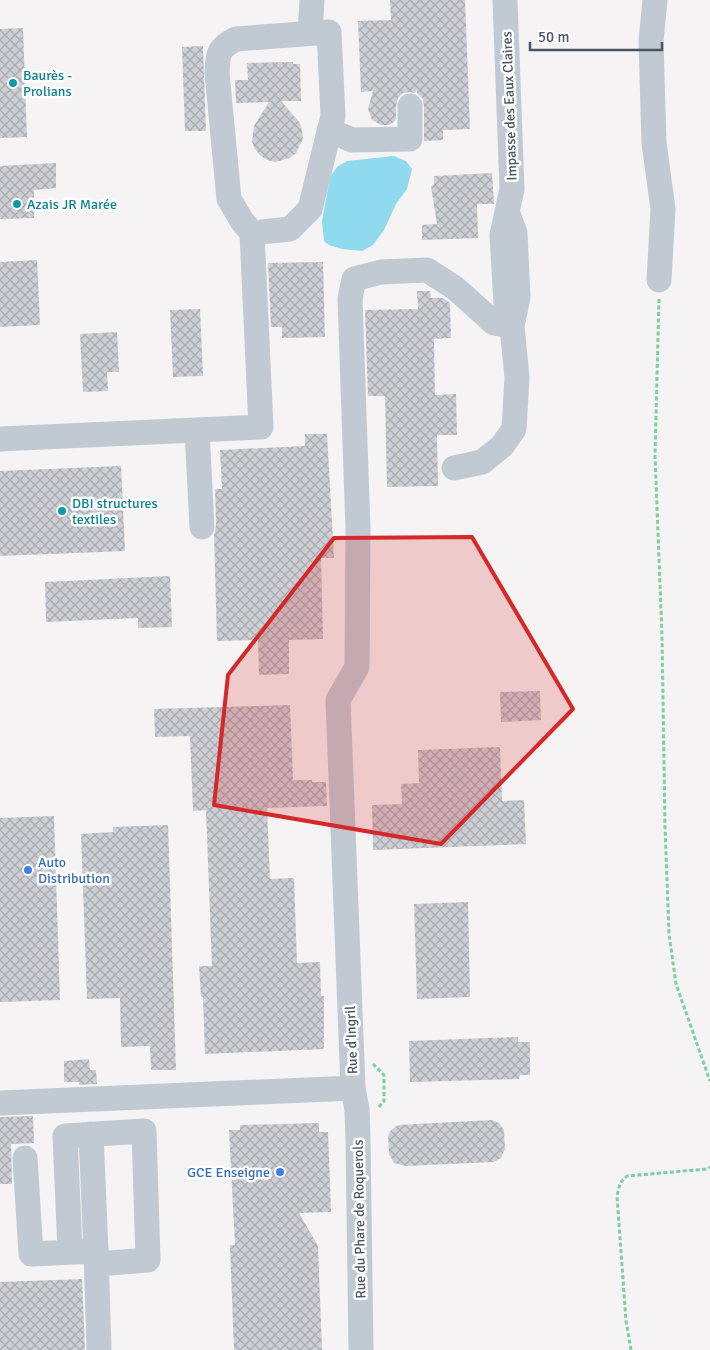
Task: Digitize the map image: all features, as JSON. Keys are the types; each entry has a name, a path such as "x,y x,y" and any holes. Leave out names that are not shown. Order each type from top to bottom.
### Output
{"street":[{"path":"310,33 312,0"},
{"name":"Impasse des Eaux Claires","path":"454,468 482,462 502,446 514,429 517,378 512,326 506,304 502,235 512,189 505,0"},
{"path":"655,0 651,41 654,143 664,209 659,280"},
{"path":"0,439 261,427 252,233 228,199 217,58 223,46 236,39 329,32 332,116 310,209 290,229 252,233"},
{"path":"329,130 352,140 410,139 410,106"},
{"name":"Rue d'Ingril","path":"0,1103 353,1088 338,700 358,667 358,529 350,299 354,279 381,272 427,270 455,288 494,323 512,326"},
{"path":"197,430 202,527"},
{"name":"Rue du Phare de Roquerols","path":"353,1088 357,1110 358,1139 361,1350"},
{"path":"25,1158 31,1254 70,1252 96,1257 148,1260 144,1131 65,1136 70,1252"},
{"path":"91,1134 99,1350"}],"path":[{"path":"659,280 655,455 662,636 669,934 676,984 710,1081"},
{"path":"631,1350 626,1320 617,1196 620,1183 627,1176 707,1169 710,1167"}],"highlighted area":[{"path":"472,537 573,709 441,844 214,805 228,675 334,538"}],"water":[{"path":"394,156 406,161 412,169 407,189 396,204 384,230 373,245 362,251 342,249 329,245 324,241 322,221 330,177 337,167 347,161"}],"building":[{"path":"390,0 465,0 470,129 443,130 443,140 424,141 424,106 423,99 417,93 417,90 415,93 403,93 398,98 394,122 389,125 381,125 372,120 368,109 373,91 361,92 358,21 391,20"},
{"name":"Baurès - Prolians","path":"23,28 27,137 0,138 0,29"},
{"path":"203,46 206,131 185,131 182,47"},
{"path":"293,62 293,64 300,64 301,101 281,101 300,123 303,139 296,153 290,158 275,162 267,160 260,155 252,142 254,126 269,102 236,103 235,80 248,80 247,63"},
{"name":"Azais JR Marée","path":"56,163 56,188 34,190 34,218 0,219 0,166"},
{"path":"492,173 494,204 477,204 478,238 422,240 422,225 437,224 431,186 434,185 434,176"},
{"path":"37,260 40,325 0,327 0,262"},
{"path":"323,262 325,337 282,338 282,327 271,327 268,263"},
{"path":"417,291 430,291 431,298 443,298 450,303 451,338 434,339 435,395 456,394 457,435 437,435 438,486 387,487 385,396 368,396 365,310 418,309"},
{"path":"200,309 203,376 173,377 170,310"},
{"path":"117,332 119,372 107,372 108,391 83,392 80,334"},
{"path":"305,434 327,434 334,558 321,558 323,639 289,640 289,674 259,675 258,640 217,641 214,535 216,526 215,489 222,489 220,450 305,446"},
{"name":"DBI structures textiles","path":"121,466 125,551 0,556 0,471"},
{"path":"170,576 172,627 138,628 138,618 46,622 45,582"},
{"path":"540,691 541,720 501,722 500,692"},
{"path":"290,705 293,780 326,782 327,806 267,808 270,879 294,878 297,963 320,962 321,996 324,996 324,1049 205,1054 203,997 201,997 199,966 212,966 206,810 193,811 190,736 155,737 154,709"},
{"path":"500,747 502,801 524,800 526,844 373,850 372,805 402,804 401,784 419,783 418,750"},
{"path":"54,816 60,1000 0,1002 0,818"},
{"path":"168,825 176,1070 151,1070 150,1046 121,1047 120,998 87,999 81,834 113,832 113,827"},
{"path":"468,902 470,997 417,999 414,904"},
{"path":"518,1037 518,1042 530,1042 530,1075 520,1075 519,1079 410,1082 409,1041"},
{"path":"89,1059 90,1070 96,1070 97,1084 79,1085 79,1082 64,1082 64,1061"},
{"path":"33,1116 34,1143 11,1144 12,1184 0,1184 0,1117"},
{"path":"492,1120 499,1123 504,1130 505,1149 501,1158 494,1162 406,1166 394,1163 389,1154 388,1136 391,1130 398,1125"},
{"path":"319,1123 319,1132 328,1132 331,1212 299,1213 318,1246 322,1350 234,1350 230,1245 235,1245 229,1130 240,1130 240,1125"},
{"path":"82,1279 85,1350 0,1350 0,1282"}],"place":[{"name":"Baurès - Prolians","path":"13,83"},
{"name":"Azais JR Marée","path":"17,204"},
{"name":"DBI structures textiles","path":"62,511"},
{"name":"Auto Distribution","path":"28,870"},
{"name":"GCE Enseigne","path":"280,1172"}]}
